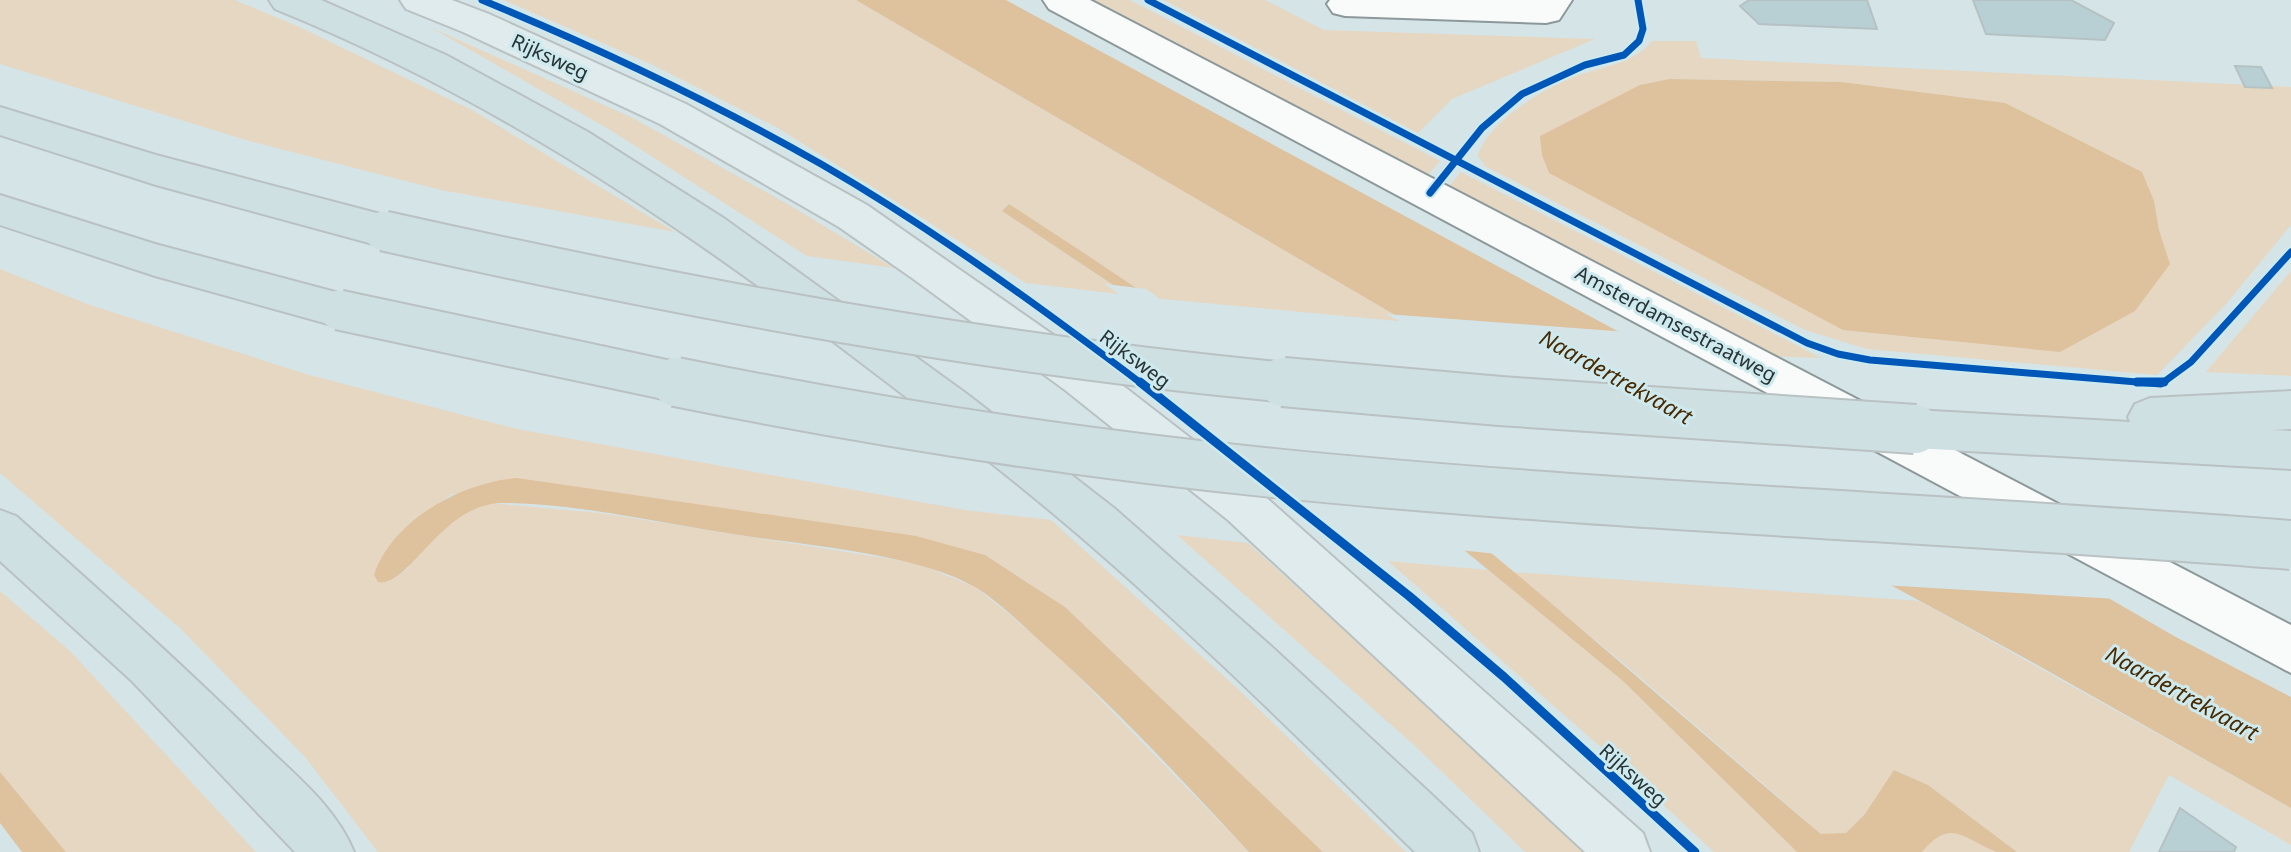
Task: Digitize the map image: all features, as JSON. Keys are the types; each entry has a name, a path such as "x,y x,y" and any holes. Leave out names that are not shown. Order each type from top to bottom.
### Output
{"highway":[{"path":"287,0 381,40 533,119 611,164 752,257 896,364 1131,551 1335,737 1453,852"},
{"path":"0,121 156,170 384,231 679,294 929,338 1210,375 1474,398 1915,429 2291,450"},
{"path":"0,210 155,260 339,310 541,356 770,401 1005,439 1273,473 1674,504 2291,545"},
{"path":"1915,429 2291,410"},
{"path":"0,531 149,665 301,818 328,852"}],"main road":[{"name":"Rijksweg","path":"418,0 673,114 853,216 926,267 1080,377 1244,506 1624,852"}],"street":[{"name":"Amsterdamsestraatweg","path":"1061,0 2291,650"},
{"path":"1345,4 1546,11 1554,0"}],"shaded area":[{"path":"0,0 235,0 297,26 472,110 675,232 441,190 249,141 0,64"},
{"path":"504,0 856,0 1407,322 1152,298 1009,204 1002,211 1127,295 1026,283 778,128 653,65"},
{"path":"1083,0 1130,0 1440,161 1425,178"},
{"path":"1164,0 1265,0 1324,30 1595,39 1452,99 1418,133"},
{"path":"432,28 633,118 791,206 894,268 807,256 612,131"},
{"path":"1652,41 1696,41 1701,58 2291,87 2291,225 2226,304 2157,375 1867,349 1805,330 1485,166 1478,156 1484,143 1505,118 1535,96 1566,80 1627,59","holes":["1670,79 1841,82 2154,201 2170,264 1843,330 1818,315"]},
{"path":"1461,172 1821,358 1762,356 1446,190"},
{"path":"0,269 87,304 306,374 517,429 965,510 1051,520 1239,690 1406,852 1323,852 1065,607 985,555 452,494 429,510 392,580 405,571 438,532 467,511 490,503 600,513 916,563 975,587 1065,663 1249,852 378,852 305,757 180,628 0,473"},
{"path":"2291,271 2291,376 2206,372"},
{"path":"1177,535 1248,543 1589,852 1525,852 1415,746"},
{"path":"1388,561 1488,570 1623,681 1797,852 1714,852 1611,756"},
{"path":"1513,572 1919,601 2291,808 2291,845 2169,775 2129,852 2017,852 1928,785 1895,770 1865,814 1846,834 1821,834"},
{"path":"0,591 71,652 256,852 66,852 0,772"},
{"path":"1944,833 1959,833 1998,852 1922,852 1934,838"}],"water":[{"name":"Naardertrekvaart","path":"856,0 1006,0 1632,339 1887,470 2174,636 2291,697 2291,808 2023,657 1407,322"},
{"path":"1670,79 1841,82 2005,103 2142,172 2154,201 2170,264 2135,311 2060,352 1843,330 1549,173 1542,155 1540,136 1640,85"},
{"path":"1009,204 1196,328 1376,460 1545,598 1821,834 1846,833 1865,814 1894,770 1928,785 2017,852 1997,852 1967,837 1950,833 1932,841 1922,852 1797,852 1623,681 1351,457 1113,285 1002,211"},
{"path":"517,478 916,536 985,555 1065,607 1323,852 1249,852 1121,717 1009,612 975,587 920,565 855,551 589,510 505,503 483,506 463,515 402,572 390,580 378,582 374,575 383,555 413,521 452,496 474,487"},
{"path":"0,772 66,852 22,852 0,823"}],"pier":[{"path":"1105,284 1146,289 1378,456 1498,554 1458,550 1349,460"},
{"path":"1386,314 1628,332 1889,467 2117,599 1882,585"}],"building":[{"path":"1749,0 1867,0 1877,29 1759,24 1740,6"},
{"path":"1973,0 2071,0 2114,23 2105,40 1986,34"},
{"path":"2235,66 2261,67 2272,88 2245,87"},
{"path":"2180,808 2236,847 2234,852 2159,852"}],"cycle path":[{"path":"482,0 626,63 767,134 878,199 1039,307 1143,384 1379,571 1504,677 1695,852"},
{"path":"1148,0 1807,343 1838,354 1870,360 2161,384 2191,362 2291,252"},
{"path":"1430,193 1482,128 1522,94 1585,65 1624,55 1639,41 1643,29 1638,0"}]}
